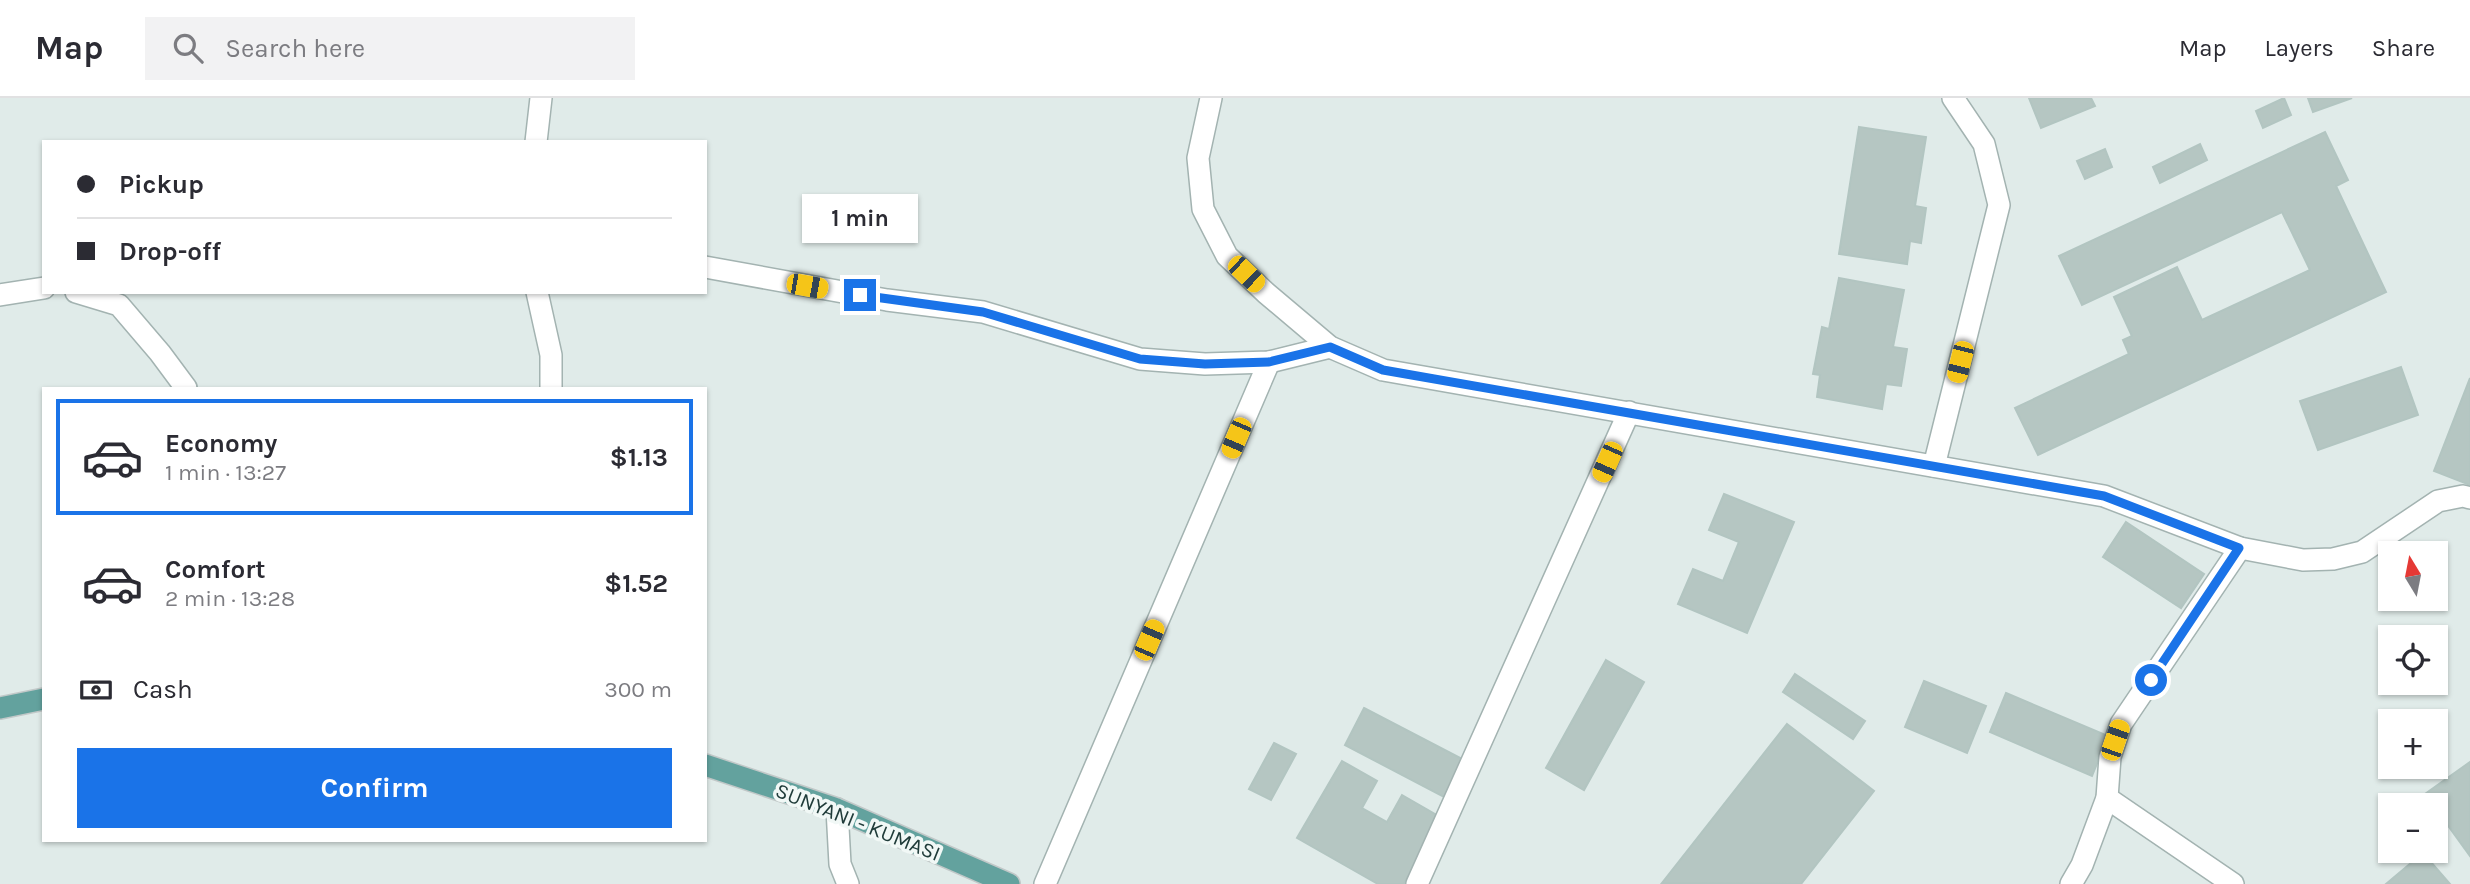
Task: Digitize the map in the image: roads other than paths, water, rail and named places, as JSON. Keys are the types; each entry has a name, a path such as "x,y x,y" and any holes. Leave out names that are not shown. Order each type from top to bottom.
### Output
{"main road":[{"path":"0,708 42,699"},
{"name":"SUNYANI - KUMASI","path":"707,766 837,809 1009,884"}],"street":[{"path":"536,140 541,98"},
{"path":"1211,98 1198,158 1203,209 1227,256 1330,347 1383,370 2104,496 2239,548 2303,560 2333,559 2362,552 2438,501 2463,496 2470,498"},
{"path":"1934,466 1999,205 1984,144 1953,98"},
{"path":"707,267 887,300 983,312 1140,359 1205,364 1269,362 1330,347"},
{"path":"0,295 42,288"},
{"path":"83,294 119,305 185,387"},
{"path":"537,294 551,355 551,387"},
{"path":"1045,884 1269,362"},
{"path":"1417,884 1629,412"},
{"path":"2071,884 2082,865 2107,798 2110,757 2121,724 2239,548"},
{"path":"2107,798 2233,884"},
{"path":"837,809 840,864 848,884"}]}
